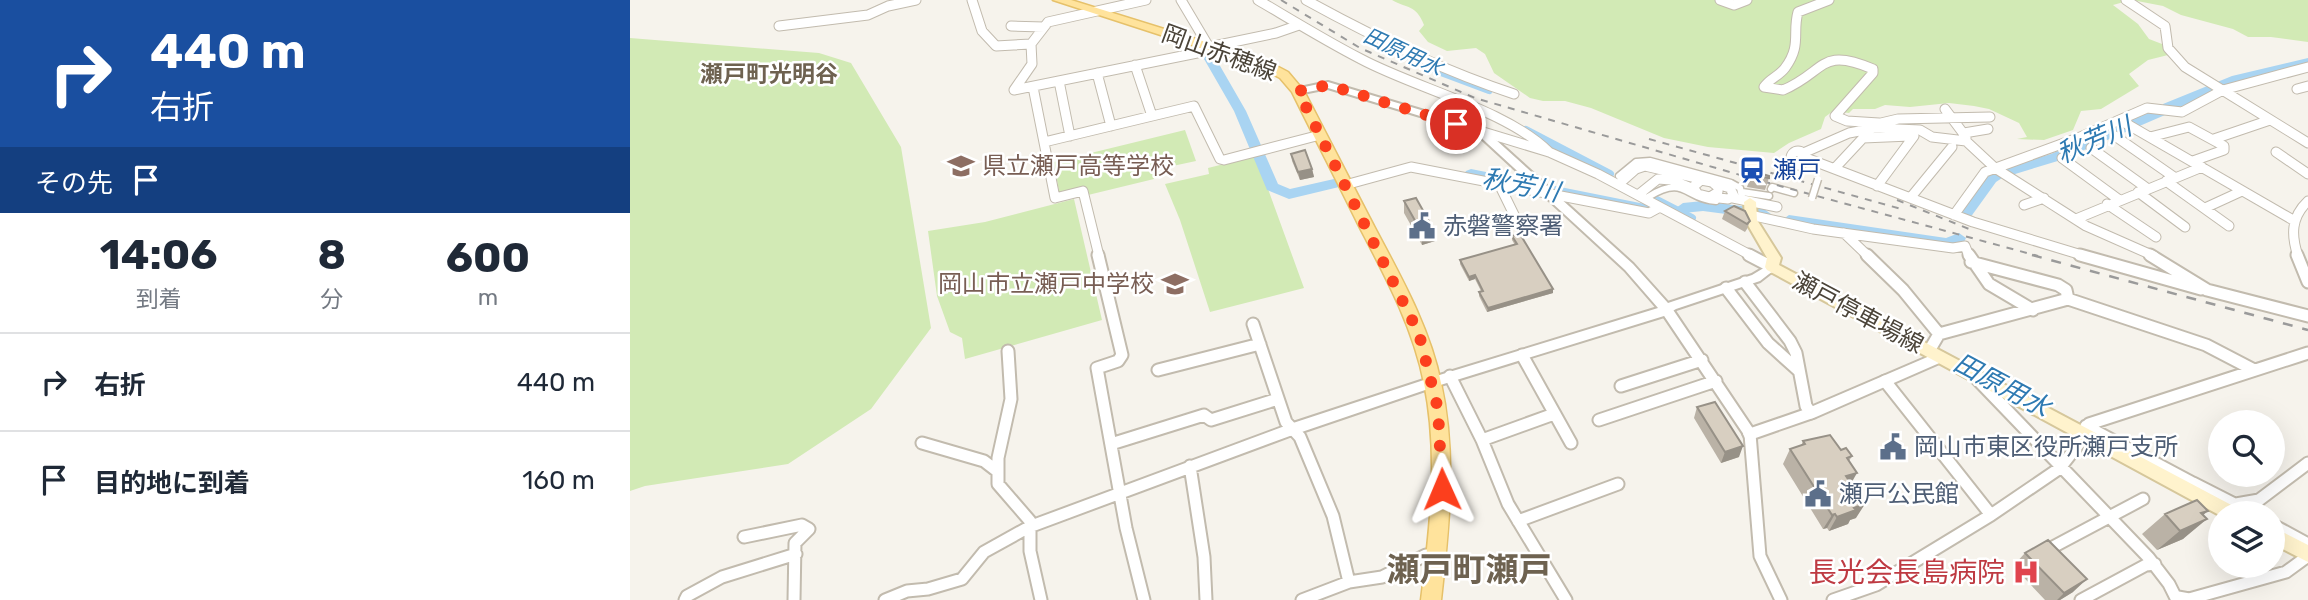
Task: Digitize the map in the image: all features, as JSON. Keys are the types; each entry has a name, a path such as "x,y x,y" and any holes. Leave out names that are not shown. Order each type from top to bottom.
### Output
{"main road":[{"name":"岡山赤穂線","path":"1059,0 1273,69 1298,91 1407,306 1424,349 1433,382 1443,470 1431,600"},
{"name":"瀬戸停車場線","path":"1744,202 1774,258 1772,267 1934,354 2220,501"},
{"path":"2285,542 2308,555"}],"street":[{"path":"779,26 868,15 888,6 916,0"},
{"path":"972,0 982,31 996,46 1031,44"},
{"path":"1146,0 1116,3 1096,12 1048,22 1031,44 1032,64 1014,90 1202,52 1209,47 1295,27"},
{"path":"1181,0 1209,47"},
{"path":"1306,0 1418,58 1514,93"},
{"path":"1720,0 1734,5 1747,0"},
{"path":"1829,0 1798,12 1794,19 1798,37 1784,73 1766,83 1764,87 1775,91 1787,89 1833,59 1863,63 1873,69 1873,73 1835,116 1847,121 1920,130 1932,137 1967,141"},
{"path":"2126,0 2162,23 2172,53 2185,67 2308,143"},
{"path":"1263,1 1295,27 1393,76 1477,109 1537,140 1549,152"},
{"path":"1011,26 1044,27"},
{"path":"1135,65 1152,116"},
{"path":"1954,215 1985,172 2122,121 2147,108 2182,112 2218,88 2308,67"},
{"path":"1097,73 1111,126"},
{"path":"1059,81 1070,136"},
{"path":"1298,91 1328,85 1549,152 1619,180 1660,207 1772,267"},
{"path":"2297,89 2308,86"},
{"path":"1033,87 1055,198 1083,191 1122,355 1118,361 1097,368 1126,528 1144,600"},
{"path":"1044,142 1194,106 1220,159 1320,135"},
{"path":"1945,109 1967,141 1998,169 2076,219 2162,260 2207,290"},
{"path":"1990,117 1898,119 1882,126 1849,133 1803,162 1835,168 1954,215 2136,272 2308,316"},
{"path":"2214,139 2270,120"},
{"path":"2122,121 2293,220"},
{"path":"2076,219 2170,179 2224,150 2224,146 2214,139 2186,124 2150,137"},
{"path":"1835,168 1863,138 1914,136 1952,147 1988,129"},
{"path":"1480,131 1629,267 1666,309 1716,381 1750,434 1760,556 1765,572 1781,600"},
{"path":"1877,186 1914,136"},
{"path":"2115,136 2229,226"},
{"path":"1911,197 1952,147"},
{"path":"2091,148 2185,227"},
{"path":"2276,152 2308,174"},
{"path":"2063,158 2118,200"},
{"path":"1619,180 1636,162 1650,160 1731,183 1744,202"},
{"path":"1345,185 1411,167 1499,184 1541,188 1648,213 1660,207"},
{"path":"1619,180 1640,167 1654,167 1709,181 1732,190 1744,202"},
{"path":"1634,170 1636,180 1671,180 1694,189 1698,194 1777,207"},
{"path":"1812,198 1818,179"},
{"path":"1643,196 1652,181"},
{"path":"1694,189 1696,183 1709,181"},
{"path":"1709,181 1719,190 1716,195 1710,197"},
{"path":"1499,184 1522,231"},
{"path":"1643,196 1658,190 1679,187 1688,189 1699,200 1744,202 1844,233 1953,248 1965,246 1971,262 1992,287 2020,297 2034,310"},
{"path":"2205,208 2242,191"},
{"path":"1744,202 1770,192 1794,193"},
{"path":"2024,205 2044,198"},
{"path":"2308,201 2297,211 2293,220 2295,250 2308,282"},
{"path":"2107,204 2156,237"},
{"path":"1844,233 1903,290 1939,334"},
{"path":"1971,262 2058,285 2066,290 2068,299"},
{"path":"885,600 907,591 928,589 962,579 984,552 1029,527 1121,491 1290,429 1745,282 1772,267"},
{"path":"1745,282 1790,341 1806,406 1811,414"},
{"path":"1726,288 1768,343 1799,371"},
{"path":"1939,334 2068,299 2206,345 2254,370"},
{"path":"1253,324 1290,429 1300,437 1333,516 1349,582"},
{"path":"1750,434 1811,414 1885,381 1934,354 1939,334"},
{"path":"1158,370 1259,344"},
{"path":"1008,351 1011,399 996,471 998,484 1030,522 1030,555 1041,600"},
{"path":"1833,600 1877,585 2060,468 2084,437 2084,429 2308,353"},
{"path":"1522,355 1571,443"},
{"path":"1621,386 1702,360"},
{"path":"1972,373 2060,468 2155,564 2178,598 2189,598 2286,572 2308,555"},
{"path":"1450,376 1482,440 1508,504 1566,600"},
{"path":"1599,420 1716,381"},
{"path":"1885,381 1990,515"},
{"path":"1111,444 1204,415 1211,420 1278,398"},
{"path":"1482,440 1554,414"},
{"path":"922,443 977,458 990,464 996,471"},
{"path":"2256,501 2308,463"},
{"path":"1190,466 1205,557 1206,600"},
{"path":"1518,521 1618,484"},
{"path":"2051,548 2143,499"},
{"path":"744,537 802,524 809,529 795,543 794,600"},
{"path":"2285,532 2308,544"},
{"path":"685,600 687,596 722,577 796,554"},
{"path":"1306,599 1349,582 1382,577 1426,555 1437,555"},
{"path":"2084,599 2146,565 2155,564"}],"green space":[{"path":"1392,0 2131,0 2113,5 2138,24 2149,39 2162,44 2168,55 2148,60 2129,74 2139,86 2101,109 2081,111 2073,130 2044,140 2017,139 2027,137 2019,123 1989,109 1949,103 1910,107 1885,105 1875,109 1853,109 1849,113 1833,111 1825,117 1821,129 1774,153 1708,147 1664,138 1591,108 1565,101 1530,98 1494,73 1485,54 1476,48 1447,51 1428,42 1419,31 1424,25 1418,14"},
{"path":"2132,0 2308,0 2308,42 2248,37 2233,29 2181,15 2163,6"},
{"path":"630,38 819,53 851,63 901,147 931,328 871,409 788,464 645,486 630,491"},
{"path":"1185,130 1196,161 1154,170 1154,179 1088,195 1085,186 1059,192 1054,162"},
{"path":"1256,156 1304,288 1210,312 1180,220 1165,184 1209,174 1208,168"},
{"path":"1074,199 1102,320 965,359 962,338 950,332 937,296 928,231 985,222"}],"building":[{"path":"1305,150 1312,169 1298,172 1291,154"},
{"path":"1753,171 1769,176 1769,178 1751,175"},
{"path":"1416,198 1434,230 1422,233 1404,201"},
{"path":"1734,206 1745,211 1750,221 1747,224 1725,211"},
{"path":"1520,234 1553,289 1488,308 1479,292 1483,291 1475,275 1469,277 1460,260 1517,244 1512,236"},
{"path":"1715,402 1743,446 1725,452 1697,407"},
{"path":"1830,435 1841,450 1846,448 1852,456 1847,458 1857,473 1846,476 1865,504 1837,517 1832,515 1790,449 1805,444 1803,441"},
{"path":"2197,500 2208,511 2201,513 2207,519 2180,531 2165,514"},
{"path":"2048,540 2087,579 2064,593 2025,553"}],"waterway":[{"name":"田原用水","path":"1375,40 1433,69 1489,90"},
{"name":"秋芳川","path":"1206,52 1240,111 1272,187 1289,194 1334,184"},
{"name":"秋芳川","path":"2168,107 2236,79 2308,62"},
{"name":"秋芳川","path":"1965,215 1991,179 1997,175 2056,157 2160,112"},
{"name":"田原用水","path":"1526,130 1610,174"},
{"name":"秋芳川","path":"1471,174 1645,209"},
{"name":"田原用水","path":"1653,198 1692,218"},
{"name":"秋芳川","path":"1683,208 1703,206 1764,214"},
{"name":"秋芳川","path":"1789,220 1946,243 1957,242 1959,238"}],"railway":[{"path":"1281,0 1360,48 1475,98 1747,177 2038,256"},
{"path":"1649,139 1905,210"},
{"path":"1897,200 1969,229"},
{"path":"2032,255 2308,330"}],"place":[{"name":"県立瀬戸高等学校","path":"961,166"},
{"name":"瀬戸","path":"1752,170"},
{"name":"赤磐警察署","path":"1422,226"},
{"name":"岡山市立瀬戸中学校","path":"1175,284"},
{"name":"岡山市東区役所瀬戸支所","path":"1893,447"},
{"name":"瀬戸公民館","path":"1818,494"},
{"name":"長光会長島病院","path":"2026,572"}],"district":[{"name":"瀬戸町光明谷","path":"769,74"},
{"name":"瀬戸町瀬戸","path":"1469,569"}],"route":[{"path":"1442,489 1438,409 1419,334 1298,91 1328,85 1456,124"}]}
